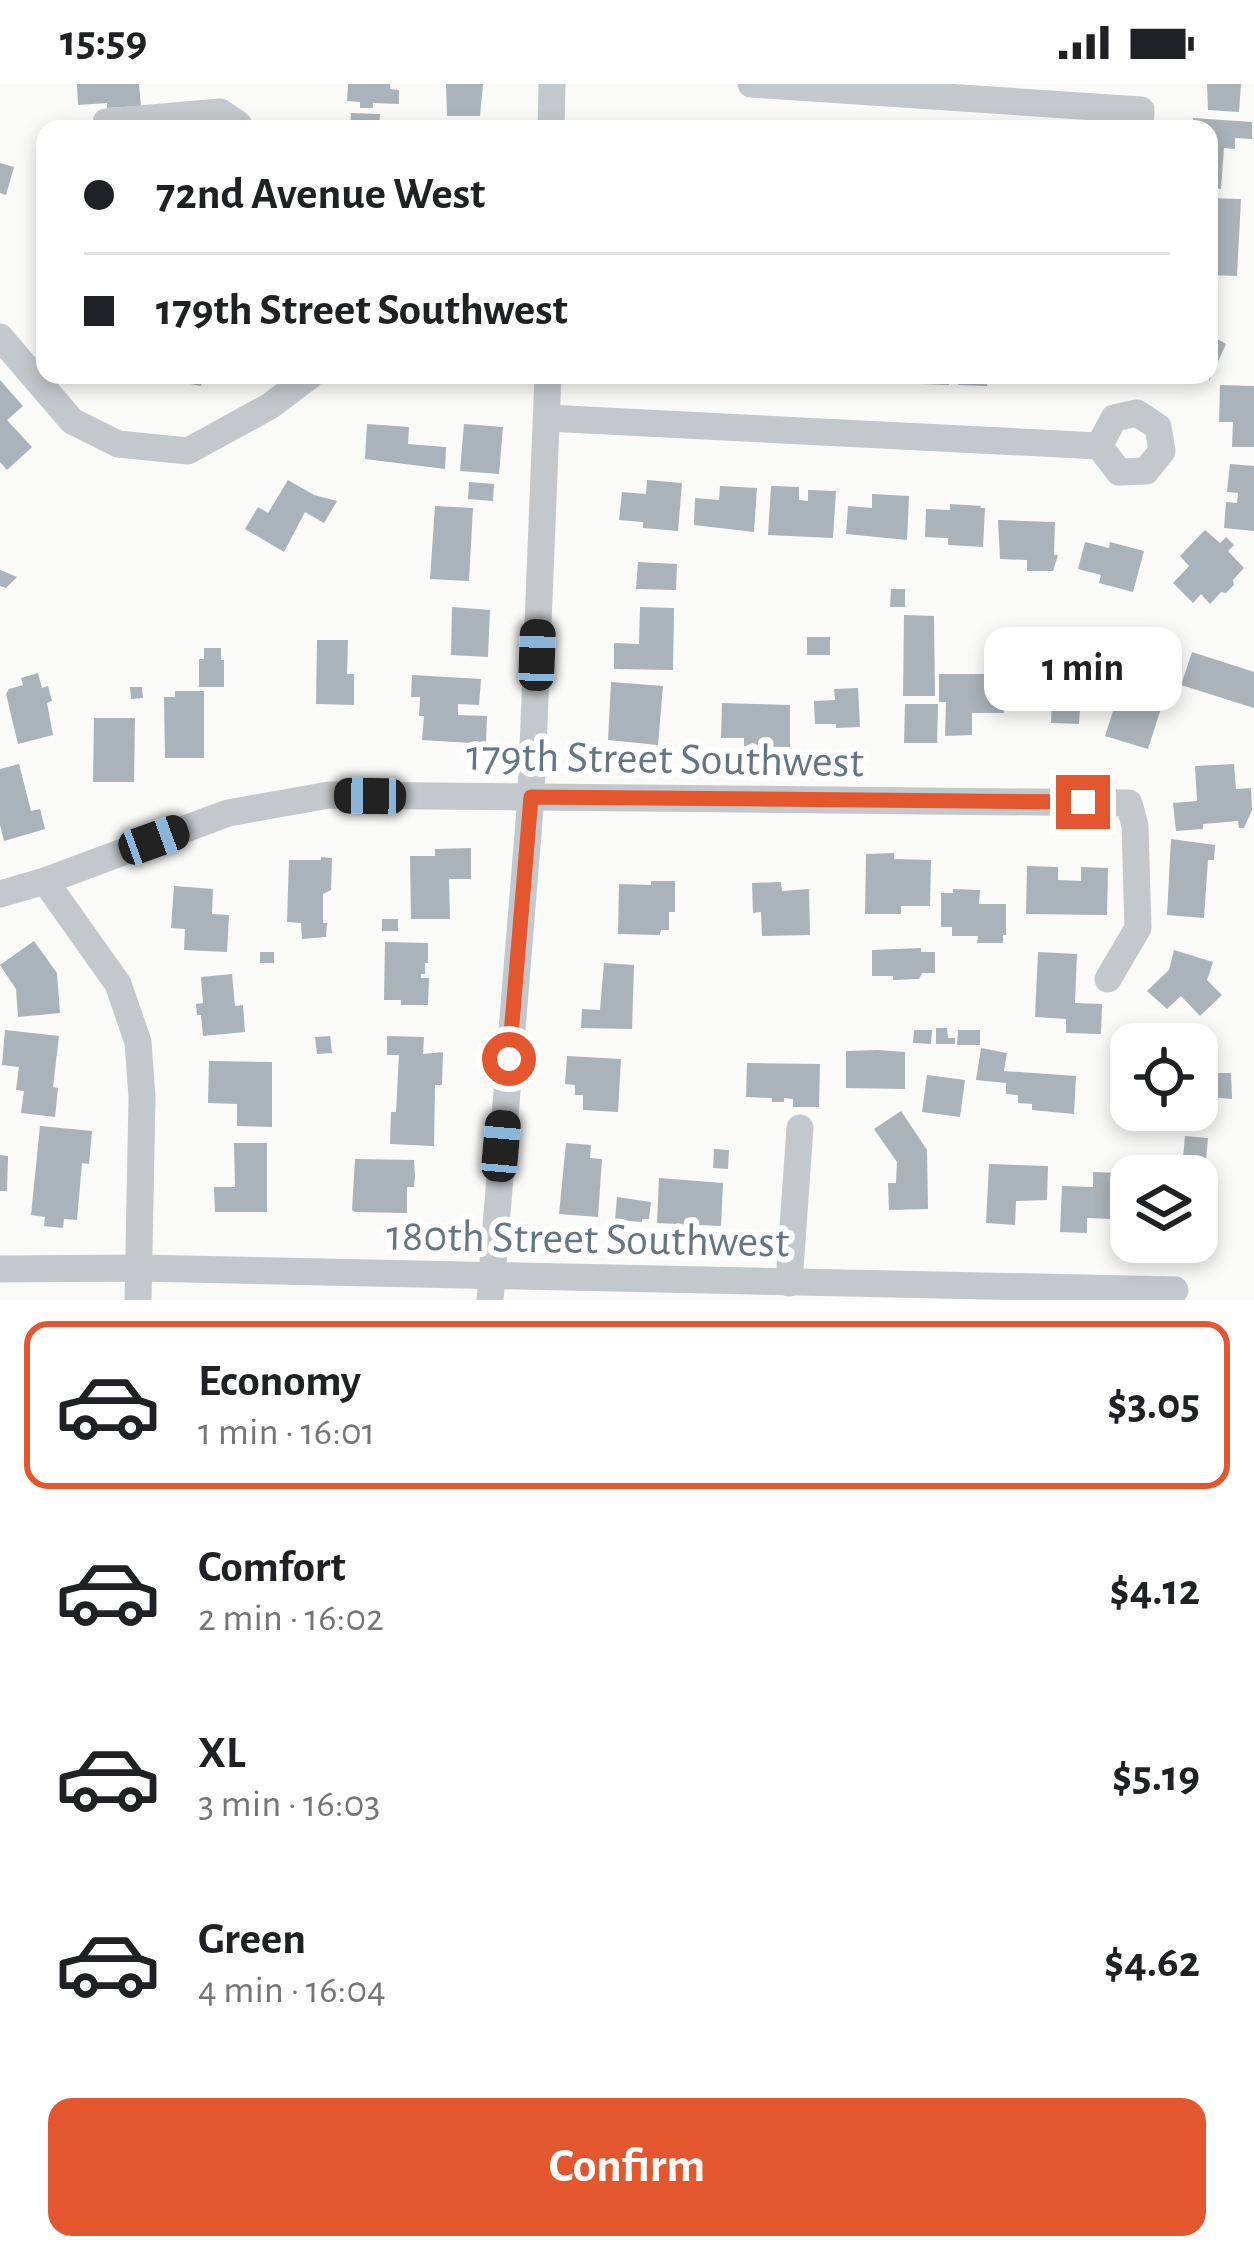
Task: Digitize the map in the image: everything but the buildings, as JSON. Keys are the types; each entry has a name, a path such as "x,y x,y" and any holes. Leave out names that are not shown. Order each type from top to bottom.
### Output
{"street":[{"path":"551,120 552,84"},
{"path":"752,84 1140,120"},
{"path":"0,338 36,380"},
{"path":"40,384 72,421 118,444 188,451 270,406 299,384"},
{"path":"490,1288 531,797 548,384"},
{"path":"547,418 1100,446"},
{"name":"179th Street Southwest","path":"0,894 228,813 329,795 1130,803 1136,826 1138,928 1108,979"},
{"path":"45,881 118,985 138,1042 142,1097 138,1300"},
{"path":"789,1283 800,1127"},
{"name":"180th Street Southwest","path":"0,1269 138,1268 490,1288 789,1283 1175,1290"}],"route":[{"path":"509,1059 531,797 1083,802"}]}
